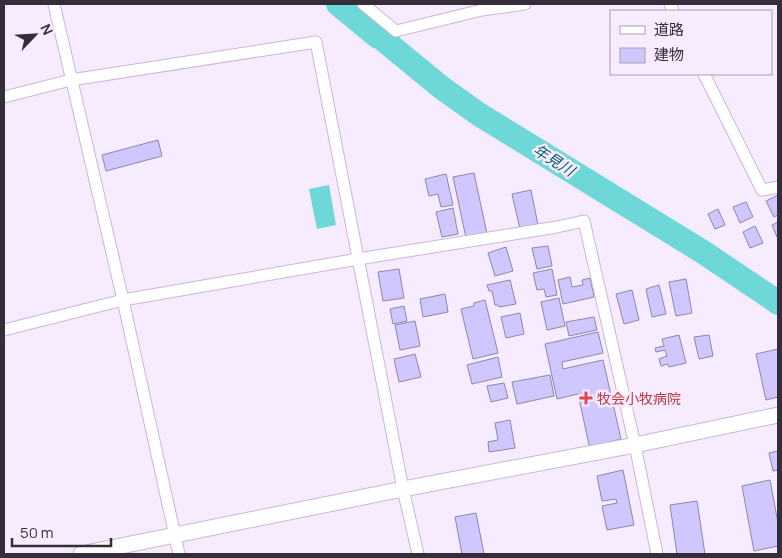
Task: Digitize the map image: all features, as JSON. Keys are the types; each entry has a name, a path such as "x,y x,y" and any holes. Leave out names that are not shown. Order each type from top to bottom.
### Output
{"street":[{"path":"54,4 123,300 179,554"},
{"path":"363,4 396,31 480,7 525,4"},
{"path":"4,97 71,80 316,42 403,489 418,554"},
{"path":"704,75 762,190 778,187"},
{"path":"4,330 123,300 584,221 635,445 657,554"},
{"path":"81,554 778,416"}],"shaded area":[{"path":"329,185 336,225 317,229 309,189"}],"building":[{"path":"158,140 162,156 106,171 102,155"},
{"path":"474,173 487,234 466,238 453,177"},
{"path":"446,174 453,205 441,207 438,194 429,196 425,179"},
{"path":"531,190 538,225 520,229 512,194"},
{"path":"778,195 778,215 774,217 766,201"},
{"path":"746,202 753,217 740,223 733,207"},
{"path":"453,208 458,234 442,237 436,212"},
{"path":"718,209 725,225 715,229 708,214"},
{"path":"778,222 778,237 777,237 772,225"},
{"path":"755,226 763,243 750,248 743,232"},
{"path":"548,246 552,266 537,269 532,248"},
{"path":"506,247 513,271 495,276 488,253"},
{"path":"399,269 404,298 383,301 378,272"},
{"path":"552,269 557,295 546,297 544,289 537,290 533,273"},
{"path":"570,277 572,287 583,285 582,280 590,278 594,297 563,304 558,280"},
{"path":"686,279 692,313 676,316 669,282"},
{"path":"510,280 516,304 499,307 495,305 492,291 489,291 487,285"},
{"path":"659,285 666,314 652,317 646,289"},
{"path":"632,290 639,320 624,324 616,294"},
{"path":"445,294 448,312 423,317 420,299"},
{"path":"559,298 565,326 547,330 541,302"},
{"path":"485,300 498,353 473,359 461,309 474,306 474,303"},
{"path":"404,306 407,321 393,324 390,309"},
{"path":"520,313 524,334 506,338 501,317"},
{"path":"594,317 597,330 569,336 566,322"},
{"path":"415,321 420,346 400,350 395,325"},
{"path":"598,332 603,353 562,362 563,369 603,360 621,439 609,442 609,445 590,449 578,394 557,399 545,344"},
{"path":"679,335 686,363 669,367 668,364 661,366 659,359 667,356 665,350 656,352 655,348 664,346 662,339"},
{"path":"709,335 713,356 699,359 694,337"},
{"path":"778,349 778,397 766,400 756,354"},
{"path":"415,354 421,377 399,382 394,359"},
{"path":"498,357 502,377 472,384 467,365"},
{"path":"550,375 554,396 517,404 512,382"},
{"path":"504,383 508,398 491,402 487,386"},
{"path":"510,420 515,448 489,452 488,442 498,440 495,423"},
{"path":"778,451 778,470 773,471 769,453"},
{"path":"623,470 634,525 607,530 602,506 617,503 616,499 602,501 597,476"},
{"path":"770,480 778,523 778,546 754,551 742,486"},
{"path":"697,501 705,554 677,554 670,505"},
{"path":"476,513 484,554 462,554 455,517"}],"waterway":[{"name":"年見川","path":"338,4 442,88 480,115 703,252 778,303"}],"place":[{"name":"牧会小牧病院","path":"586,398"}]}
